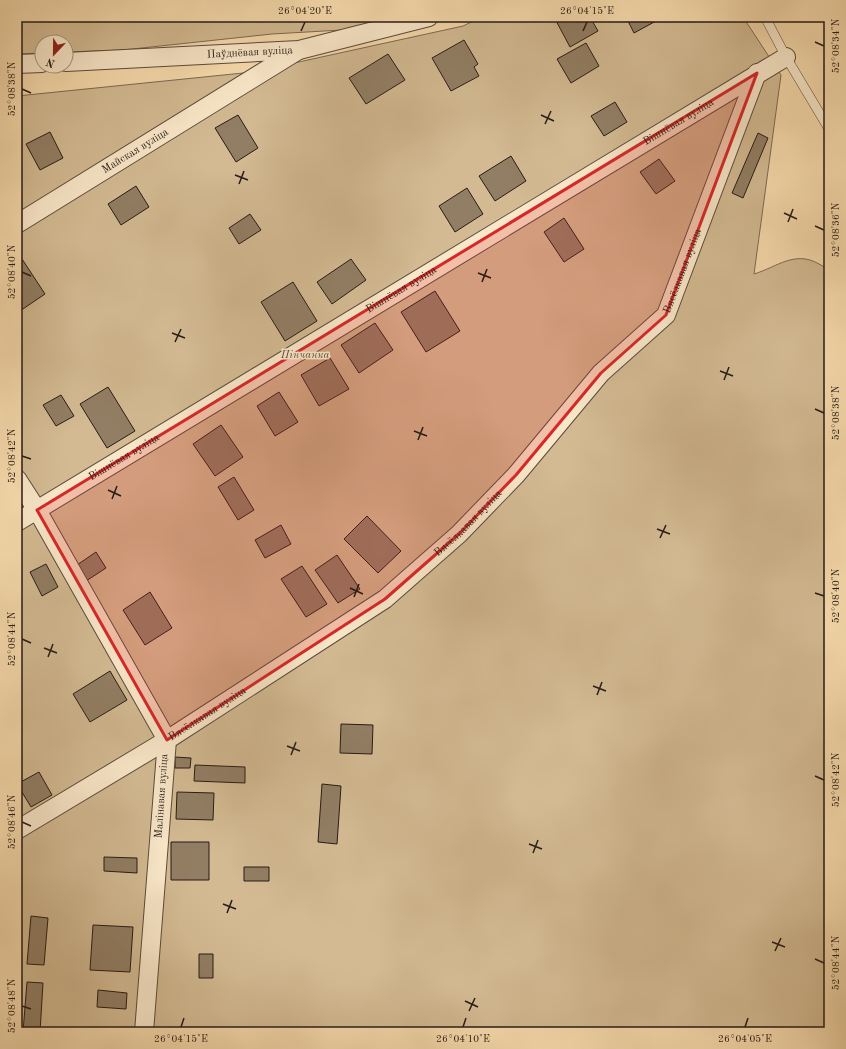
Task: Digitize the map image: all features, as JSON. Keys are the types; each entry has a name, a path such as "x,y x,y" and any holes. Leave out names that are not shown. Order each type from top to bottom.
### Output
{"street":[{"name":"Паўднёвая вуліца","path":"74,62 299,50 429,17"},
{"name":"Майская вуліца","path":"17,224 299,50"},
{"name":"Вішнёвая вуліца","path":"17,522 786,57"},
{"path":"17,64 34,63"},
{"name":"Вясёлкавая вуліца","path":"17,830 166,740 385,599 459,534 516,475 601,373 666,315 758,74"},
{"name":"Малінавая вуліца","path":"17,479 166,740 144,1032"}],"lane":[{"path":"765,17 786,57 829,129"}],"highlighted area":[{"path":"757,73 666,315 601,373 516,475 459,534 385,599 167,740 37,510"}],"green space":[{"path":"17,17 394,17 342,30 272,34 123,50 74,52 74,34 34,34 34,53 17,54"},
{"name":"Пінчанка","path":"482,17 743,17 781,75 754,274 794,259 810,260 829,271 829,1032 17,1032 17,96 253,72 463,26"}],"building":[{"path":"554,17 590,17 598,31 570,47"},
{"path":"626,17 654,17 656,21 634,33"},
{"path":"464,40 478,64 474,67 479,76 451,91 432,58"},
{"path":"586,43 599,66 571,83 557,59"},
{"path":"388,54 405,80 366,104 349,78"},
{"path":"615,102 627,122 604,136 591,116"},
{"path":"238,115 258,148 236,162 215,128"},
{"path":"50,132 63,158 40,170 26,144"},
{"path":"758,133 768,138 743,198 732,193"},
{"path":"511,156 526,181 495,201 479,176"},
{"path":"659,159 675,181 656,194 640,172"},
{"path":"136,186 149,207 121,225 108,204"},
{"path":"467,188 483,214 455,232 439,206"},
{"path":"250,214 261,230 239,244 229,228"},
{"path":"564,218 584,249 564,262 544,232"},
{"path":"22,259 45,294 17,313 17,262"},
{"path":"351,259 366,280 332,304 317,282"},
{"path":"293,282 317,321 285,341 261,302"},
{"path":"435,291 460,331 426,352 401,312"},
{"path":"375,323 393,350 359,373 341,345"},
{"path":"330,358 349,389 319,406 301,375"},
{"path":"108,387 135,431 107,448 80,404"},
{"path":"279,392 298,422 275,436 257,406"},
{"path":"61,395 74,416 56,426 43,405"},
{"path":"221,425 243,457 215,476 193,444"},
{"path":"234,477 254,510 238,520 218,487"},
{"path":"367,516 401,551 378,573 344,539"},
{"path":"281,525 291,544 265,558 255,540"},
{"path":"96,552 106,568 86,581 77,565"},
{"path":"337,555 360,589 338,603 315,570"},
{"path":"46,564 58,587 42,596 30,572"},
{"path":"302,566 327,604 306,617 281,579"},
{"path":"150,592 172,628 145,645 123,610"},
{"path":"110,671 127,700 90,722 73,694"},
{"path":"341,724 373,725 372,754 340,753"},
{"path":"175,757 191,758 190,768 175,768"},
{"path":"195,765 245,767 245,783 194,781"},
{"path":"39,772 52,795 31,807 17,784"},
{"path":"322,784 341,786 337,844 318,842"},
{"path":"177,792 214,793 213,820 176,819"},
{"path":"171,842 209,842 209,880 171,880"},
{"path":"104,857 137,858 137,873 104,871"},
{"path":"244,867 269,867 269,881 244,881"},
{"path":"31,916 48,918 44,965 27,964"},
{"path":"93,925 133,927 130,972 90,970"},
{"path":"199,954 213,954 213,978 199,978"},
{"path":"27,982 43,983 40,1032 23,1032"},
{"path":"98,990 127,993 126,1009 97,1007"}]}
